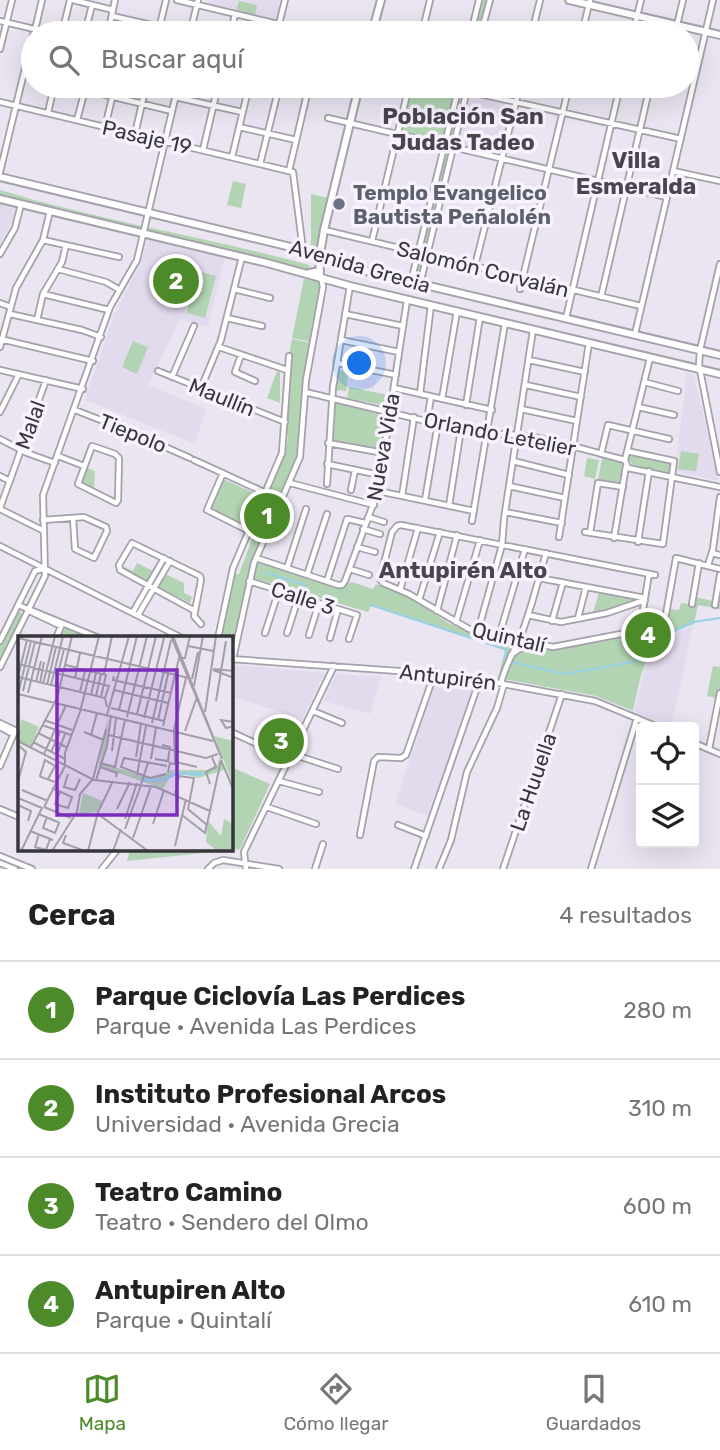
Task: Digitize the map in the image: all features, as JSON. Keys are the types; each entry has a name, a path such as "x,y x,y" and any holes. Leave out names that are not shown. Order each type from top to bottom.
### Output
{"main road":[{"path":"375,21 381,0"},
{"path":"569,0 590,2 656,21"},
{"path":"699,31 720,36"},
{"path":"293,271 320,271 319,255 324,230 356,98"},
{"name":"Avenida Grecia","path":"0,175 303,250 349,267 635,334 699,353 720,355"},
{"name":"Avenida Grecia","path":"0,199 242,257 323,280 720,374"}],"street":[{"path":"0,49 3,22 12,0"},
{"path":"37,21 42,0"},
{"path":"65,21 71,0 134,21"},
{"path":"110,21 115,0"},
{"path":"161,21 166,0"},
{"path":"177,0 197,2 264,21"},
{"path":"280,21 285,0"},
{"path":"425,21 430,0"},
{"path":"474,21 480,0"},
{"path":"484,21 489,0"},
{"path":"535,21 540,0"},
{"path":"636,21 640,0"},
{"path":"678,21 683,0"},
{"path":"699,59 713,0"},
{"path":"193,21 197,2"},
{"path":"585,21 590,2"},
{"path":"88,21 92,5"},
{"path":"234,21 235,14"},
{"path":"3,22 21,28"},
{"path":"0,175 21,90"},
{"path":"48,113 51,98"},
{"path":"78,120 83,98"},
{"path":"105,127 112,98"},
{"path":"116,98 172,111"},
{"path":"135,134 143,98"},
{"path":"0,667 45,576 43,495 109,310 135,265 175,98"},
{"path":"180,98 243,112"},
{"path":"203,150 215,98"},
{"path":"232,157 246,98"},
{"path":"260,164 276,98"},
{"path":"303,250 292,172 306,98"},
{"path":"372,241 406,98"},
{"path":"411,282 455,98"},
{"path":"420,284 466,98"},
{"path":"502,98 681,139"},
{"path":"475,267 517,98"},
{"path":"520,289 566,98"},
{"path":"566,318 618,98"},
{"path":"601,297 647,98"},
{"path":"635,334 690,98"},
{"name":"Pasaje 19","path":"0,102 292,172"},
{"path":"328,118 667,197"},
{"path":"239,127 296,140"},
{"path":"673,171 720,181"},
{"path":"0,254 15,228 21,204"},
{"path":"0,348 19,280 43,240 50,211"},
{"name":"Salomón Corvalán","path":"324,230 641,306"},
{"path":"43,240 119,257"},
{"path":"37,320 43,294 58,269 66,245"},
{"path":"201,388 219,347 242,257"},
{"path":"720,264 699,353 699,369 720,472"},
{"path":"58,269 106,282 120,290"},
{"path":"233,654 256,558 290,484 302,448 305,392 323,292 320,271"},
{"path":"327,484 332,398 350,286"},
{"path":"234,289 270,298"},
{"path":"43,294 109,310"},
{"name":"Nueva Vida","path":"338,585 345,581 378,491 407,300"},
{"path":"0,303 11,307"},
{"path":"420,394 431,305"},
{"path":"442,399 457,312"},
{"path":"10,314 82,330 101,337"},
{"path":"345,314 403,326"},
{"path":"466,405 480,317"},
{"path":"227,318 262,326"},
{"path":"472,522 505,323"},
{"path":"172,377 194,326"},
{"path":"478,631 502,545 533,330"},
{"path":"2,340 93,361"},
{"path":"341,340 399,352"},
{"path":"559,537 589,344"},
{"path":"219,347 287,370"},
{"path":"241,355 235,372 255,381"},
{"path":"218,636 233,568 278,465 284,440 289,356"},
{"path":"614,537 627,451 650,358"},
{"path":"529,360 585,372"},
{"path":"337,363 396,374"},
{"path":"0,370 83,389"},
{"name":"Maullín","path":"158,371 285,422"},
{"path":"0,412 19,374"},
{"name":"Malal","path":"0,508 46,380"},
{"path":"644,382 678,391"},
{"path":"526,385 581,397"},
{"path":"394,388 492,410"},
{"name":"Orlando Letelier","path":"305,392 488,436 500,433 517,435 573,447 626,462 628,468 720,487"},
{"path":"426,420 431,397"},
{"path":"638,407 674,415"},
{"path":"521,409 577,421"},
{"name":"Tiepolo","path":"75,410 130,431 266,493"},
{"path":"402,496 414,417"},
{"path":"425,500 438,423"},
{"path":"601,454 608,425 669,439"},
{"path":"449,506 461,429"},
{"path":"0,439 22,451 55,463"},
{"path":"328,443 384,453"},
{"path":"92,446 118,456 117,503 112,503 79,485 78,480 84,466 92,446"},
{"path":"623,487 598,482 587,533 663,544 674,461 627,451"},
{"path":"58,456 84,466"},
{"path":"513,461 569,475"},
{"path":"327,464 380,475"},
{"path":"351,491 355,470"},
{"path":"638,542 649,471"},
{"path":"223,473 207,509 249,531"},
{"path":"0,476 10,481"},
{"path":"290,484 374,505"},
{"path":"509,486 565,498"},
{"path":"378,491 474,511"},
{"path":"708,565 720,497"},
{"path":"0,508 44,531"},
{"path":"287,568 306,509"},
{"path":"505,512 562,523"},
{"path":"307,575 327,514"},
{"path":"368,517 384,522"},
{"path":"43,520 73,518 86,518 107,529 94,558 75,549 73,518"},
{"path":"327,581 347,519 380,534"},
{"name":"Quintalí","path":"418,528 401,525 392,533 381,574 383,583 478,631 558,648 654,623"},
{"path":"400,590 418,528 652,574 639,629"},
{"path":"419,600 440,532"},
{"path":"437,611 457,536"},
{"path":"456,622 480,540"},
{"path":"195,611 119,569 130,544 135,543 201,577 195,611 194,616 201,624"},
{"path":"0,546 178,636"},
{"path":"357,547 375,552"},
{"path":"499,636 525,549"},
{"path":"439,869 451,840 467,772 497,708 510,656 528,615 546,553"},
{"path":"712,553 720,555"},
{"name":"Calle 3","path":"256,558 338,585"},
{"path":"666,614 676,558 720,569"},
{"path":"135,614 147,585 167,559"},
{"path":"135,614 154,589 167,559"},
{"path":"692,604 699,564"},
{"path":"0,641 35,570 44,568"},
{"path":"350,569 369,575"},
{"path":"715,605 720,575"},
{"path":"539,578 645,599"},
{"name":"Calle 3","path":"249,581 358,615 349,639"},
{"path":"552,621 563,582"},
{"path":"578,618 586,587"},
{"path":"265,633 279,590"},
{"path":"287,633 299,596"},
{"path":"528,615 561,622 607,613 645,599"},
{"path":"309,635 319,603"},
{"path":"18,605 93,636"},
{"path":"330,638 338,609"},
{"path":"57,636 62,625"},
{"path":"510,656 521,648 537,643"},
{"name":"Antupirén","path":"233,659 435,673 502,683 595,701 646,722"},
{"path":"245,866 244,852 334,666"},
{"path":"360,835 374,761 378,757 401,758 406,755 435,673"},
{"path":"414,869 480,680"},
{"path":"709,749 720,693"},
{"name":"La Huuella","path":"503,869 562,694"},
{"path":"313,711 342,723"},
{"path":"591,869 637,718"},
{"path":"0,725 16,732 0,766"},
{"path":"233,733 291,757 338,769"},
{"path":"699,745 720,754"},
{"path":"279,781 318,792"},
{"path":"267,807 316,824"},
{"path":"0,809 18,817"},
{"path":"398,825 426,836"},
{"path":"314,869 323,844"},
{"path":"102,869 115,852"},
{"path":"0,856 13,866"},
{"path":"208,869 223,860 245,866 279,869"},
{"path":"0,863 33,869"}],"shaded area":[{"path":"210,0 282,0 276,21 208,5"},
{"path":"469,98 483,98 512,105 499,154 458,144"},
{"path":"0,204 14,208 13,220 0,245"},
{"path":"148,239 225,257 208,327 180,319 148,385 206,409 195,444 85,400 114,315 141,263"},
{"path":"351,368 377,374 374,390 348,385"},
{"path":"687,373 694,375 719,481 675,471"},
{"path":"693,626 672,722 658,722 634,713 647,658 664,641"},
{"path":"233,665 325,673 302,719 233,697"},
{"path":"336,674 381,677 370,714 324,701"},
{"path":"437,679 478,686 432,817 395,804"}],"green space":[{"path":"480,0 488,0 483,21 475,21"},
{"path":"239,1 257,5 255,16 236,11"},
{"path":"410,98 454,98 443,143 402,133"},
{"path":"458,98 464,98 420,281 415,280"},
{"path":"233,181 246,184 241,208 227,205"},
{"path":"0,190 77,211 271,255 309,265 310,270 0,197"},
{"path":"311,194 328,198 316,249 311,248"},
{"path":"197,271 216,276 205,318 187,313"},
{"path":"304,279 322,282 311,342 292,338"},
{"path":"292,339 310,343 304,379 297,465 253,559 233,648 233,636 221,636 233,578 239,574 287,445 288,435 282,434 286,375"},
{"path":"133,341 148,347 137,374 122,367"},
{"path":"338,370 349,371 346,391 335,390"},
{"path":"277,371 280,372 280,403 267,398"},
{"path":"349,387 388,395 386,406 347,398"},
{"path":"334,403 387,415 381,451 330,442"},
{"path":"681,451 699,454 696,471 678,469"},
{"path":"630,453 673,461 670,473 634,466 629,460"},
{"path":"587,458 599,460 595,479 584,476"},
{"path":"602,458 623,462 620,484 598,480"},
{"path":"87,468 95,471 94,491 82,484"},
{"path":"223,479 259,495 245,526 211,509"},
{"path":"256,562 339,588 352,582 373,589 376,584 407,596 450,624 469,632 555,650 641,631 644,616 668,616 670,609 679,610 681,603 693,605 695,597 717,602 720,598 720,609 698,605 694,624 664,638 655,647 644,668 633,711 596,696 498,678 505,650 371,606 368,612 252,578"},
{"path":"137,563 153,571 147,582 123,570 123,566 133,571"},
{"path":"165,574 184,583 184,593 192,597 190,603 158,587"},
{"path":"599,592 641,599 593,613"},
{"path":"19,611 23,615 0,661 0,645"},
{"path":"66,627 89,636 60,636"},
{"path":"713,666 720,667 720,699 707,696"},
{"path":"233,768 270,784 240,849 233,850"},
{"path":"129,852 212,852 127,861"}],"waterway":[{"path":"264,572 305,585"},
{"path":"371,605 507,650 504,660"},
{"path":"511,662 564,674 633,662 646,655 670,633 693,622 720,618"}],"place":[{"name":"Templo Evangelico Bautista Peñalolén","path":"339,204"},
{"name":"Instituto Profesional Arcos","path":"176,281"},
{"name":"Parque Ciclovía Las Perdices","path":"267,516"},
{"name":"Antupiren Alto","path":"648,635"},
{"name":"Teatro Camino","path":"281,741"}],"district":[{"name":"Población San Judas Tadeo","path":"463,129"},
{"name":"Villa Esmeralda","path":"636,173"},
{"name":"Antupirén Alto","path":"463,570"}]}
